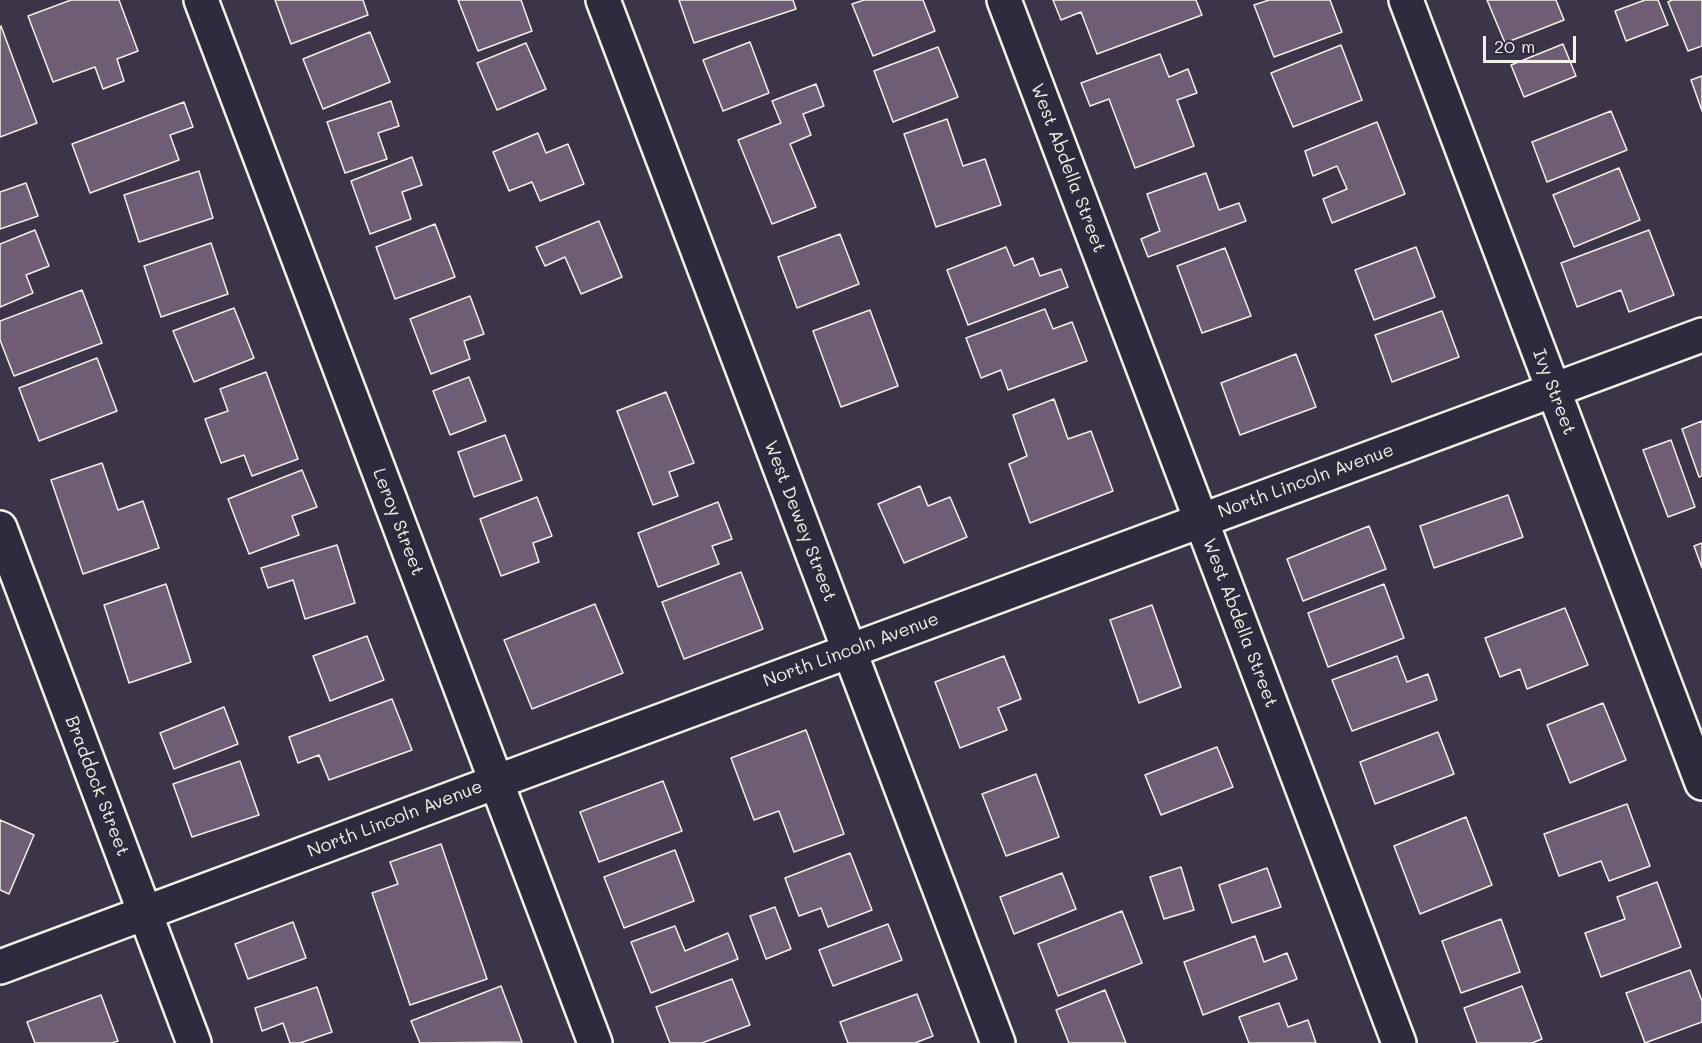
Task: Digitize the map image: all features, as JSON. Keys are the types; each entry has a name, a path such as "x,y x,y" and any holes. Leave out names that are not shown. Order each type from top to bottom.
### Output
{"street":[{"name":"Leroy Street","path":"201,0 595,1043"},
{"name":"West Dewey Street","path":"603,0 998,1043"},
{"name":"West Abdella Street","path":"1004,0 1399,1043"},
{"name":"Ivy Street","path":"1406,0 1702,783"},
{"name":"North Lincoln Avenue","path":"0,967 1702,335"},
{"name":"Braddock Street","path":"0,528 194,1043"}],"building":[{"path":"71,0 119,0 138,51 117,59 124,81 103,89 95,67 53,82 28,16"},
{"path":"275,0 363,0 368,15 291,44"},
{"path":"458,0 521,0 532,31 478,51"},
{"path":"679,0 793,0 796,9 694,43"},
{"path":"864,0 923,0 935,31 873,56 852,4"},
{"path":"1053,0 1196,0 1202,15 1097,54 1081,12 1061,20"},
{"path":"1269,0 1330,0 1342,32 1274,57 1254,5"},
{"path":"1487,0 1556,0 1564,20 1505,43"},
{"path":"1645,0 1658,0 1668,25 1626,41 1615,11"},
{"path":"1702,0 1702,46 1688,51 1668,2"},
{"path":"0,27 37,123 0,137"},
{"path":"370,32 390,82 323,109 303,59"},
{"path":"750,42 769,93 723,111 703,60"},
{"path":"526,43 546,89 497,110 477,63"},
{"path":"1563,44 1576,76 1524,97 1511,65"},
{"path":"1341,45 1362,100 1293,127 1271,73"},
{"path":"938,47 958,97 893,122 874,71"},
{"path":"1160,54 1169,77 1188,69 1197,93 1177,100 1194,146 1135,168 1109,99 1090,106 1081,83"},
{"path":"1702,76 1702,111 1691,80"},
{"path":"816,84 824,106 803,114 811,135 790,144 816,207 772,224 738,140 781,123 772,101"},
{"path":"391,101 399,126 378,133 387,159 345,173 327,122"},
{"path":"184,102 193,127 170,135 179,160 90,193 72,144"},
{"path":"1611,111 1627,150 1547,182 1532,142"},
{"path":"947,119 963,166 985,159 1001,205 936,227 904,134"},
{"path":"1377,122 1405,194 1332,223 1323,199 1347,189 1337,166 1313,176 1305,151"},
{"path":"538,133 546,153 568,144 584,184 540,201 532,182 509,191 493,152"},
{"path":"412,157 422,185 402,192 411,219 370,234 351,181"},
{"path":"1619,168 1640,220 1574,247 1553,195"},
{"path":"199,171 213,218 139,242 124,195"},
{"path":"1206,173 1219,210 1239,203 1246,221 1148,257 1141,239 1160,231 1147,194"},
{"path":"26,183 38,216 0,229 0,192"},
{"path":"599,221 622,277 581,294 565,257 545,266 536,247"},
{"path":"435,224 455,277 395,299 376,247"},
{"path":"35,230 49,266 26,275 33,293 0,307 0,244"},
{"path":"1649,230 1674,295 1629,312 1621,290 1577,307 1561,263"},
{"path":"840,234 859,284 797,308 778,257"},
{"path":"211,243 228,294 161,317 144,266"},
{"path":"1006,247 1014,266 1033,258 1040,276 1061,269 1068,287 968,325 947,270"},
{"path":"1416,247 1435,297 1374,320 1355,270"},
{"path":"1225,248 1251,316 1202,333 1177,266"},
{"path":"82,290 102,343 14,376 0,340 0,321"},
{"path":"470,296 484,334 464,341 470,359 431,374 410,319"},
{"path":"234,308 254,358 194,382 173,331"},
{"path":"1045,309 1053,329 1072,322 1087,361 1008,390 1001,370 981,378 966,338"},
{"path":"870,310 898,386 841,407 813,331"},
{"path":"1442,311 1459,357 1392,382 1375,335"},
{"path":"1296,354 1316,407 1240,435 1221,383"},
{"path":"97,358 117,411 39,441 19,388"},
{"path":"266,372 298,459 252,476 244,455 221,463 205,419 228,411 220,389"},
{"path":"469,377 486,421 450,435 433,391"},
{"path":"666,392 694,463 669,472 678,496 653,505 617,411"},
{"path":"1054,399 1068,439 1091,431 1113,491 1030,523 1009,464 1027,456 1013,415"},
{"path":"1702,421 1702,476 1699,477 1682,429"},
{"path":"505,435 522,480 474,497 458,452"},
{"path":"1671,440 1695,507 1668,517 1643,450"},
{"path":"102,463 118,510 143,501 159,548 83,574 51,480"},
{"path":"302,470 317,507 292,516 299,535 249,554 228,499"},
{"path":"920,486 928,506 950,497 967,537 904,563 878,504"},
{"path":"1508,495 1523,537 1434,568 1420,526"},
{"path":"537,497 552,536 533,543 539,562 501,576 480,519"},
{"path":"718,502 732,539 712,546 719,564 658,587 638,533"},
{"path":"1369,526 1386,569 1303,601 1287,559"},
{"path":"1702,543 1702,568 1694,546"},
{"path":"337,545 355,603 305,619 293,580 268,588 261,568"},
{"path":"741,572 763,629 684,659 662,602"},
{"path":"166,584 191,662 129,683 104,605"},
{"path":"1384,584 1404,638 1328,667 1308,613"},
{"path":"595,604 623,673 532,709 504,640"},
{"path":"1152,605 1181,687 1139,703 1110,620"},
{"path":"1565,608 1588,665 1527,689 1520,669 1500,677 1485,638"},
{"path":"367,636 384,680 330,701 313,656"},
{"path":"1004,656 1021,699 998,708 1007,730 960,748 935,682"},
{"path":"1397,656 1407,682 1428,674 1437,700 1352,731 1332,680"},
{"path":"392,699 412,750 329,780 319,755 298,763 289,737"},
{"path":"1603,703 1626,760 1570,783 1547,725"},
{"path":"224,707 238,744 174,769 160,733"},
{"path":"806,730 844,834 794,852 779,811 754,820 731,758"},
{"path":"1438,732 1454,774 1375,804 1360,762"},
{"path":"1217,747 1233,787 1161,815 1145,775"},
{"path":"240,761 259,815 192,837 173,784"},
{"path":"1036,774 1059,837 1006,856 982,794"},
{"path":"663,781 682,831 599,862 580,812"},
{"path":"1627,804 1650,866 1609,881 1601,861 1559,876 1544,834"},
{"path":"1466,817 1492,885 1420,914 1394,846"},
{"path":"0,820 34,835 9,894 0,890"},
{"path":"441,844 487,979 410,1005 372,893 398,884 390,862"},
{"path":"675,850 694,901 624,928 604,877"},
{"path":"850,853 872,910 828,927 821,908 799,916 785,878"},
{"path":"1181,867 1194,910 1164,919 1150,877"},
{"path":"1267,868 1281,907 1232,923 1219,885"},
{"path":"1062,873 1076,909 1014,934 1000,897"},
{"path":"1657,882 1681,947 1601,977 1585,933 1625,919 1617,897"},
{"path":"775,907 791,949 766,959 750,916"},
{"path":"1122,911 1142,963 1058,996 1038,944"},
{"path":"1501,919 1520,972 1461,993 1442,941"},
{"path":"293,922 306,958 248,979 235,944"},
{"path":"888,924 902,960 833,986 819,950"},
{"path":"675,926 685,951 728,933 738,959 651,993 631,942"},
{"path":"1255,936 1264,962 1287,953 1297,979 1203,1015 1184,962"},
{"path":"1690,970 1702,1001 1702,1022 1645,1043 1626,993"},
{"path":"732,979 750,1025 702,1043 670,1043 656,1007"},
{"path":"501,986 522,1042 420,1043 411,1021"},
{"path":"1522,986 1542,1039 1532,1043 1477,1043 1464,1008"},
{"path":"317,987 332,1032 300,1043 290,1043 283,1023 262,1031 255,1008"},
{"path":"1105,990 1126,1043 1069,1043 1056,1010"},
{"path":"917,994 933,1036 915,1043 848,1043 840,1022"},
{"path":"101,995 118,1041 112,1043 35,1043 27,1022"},
{"path":"1279,1003 1288,1027 1308,1020 1316,1043 1249,1043 1239,1017"}]}
